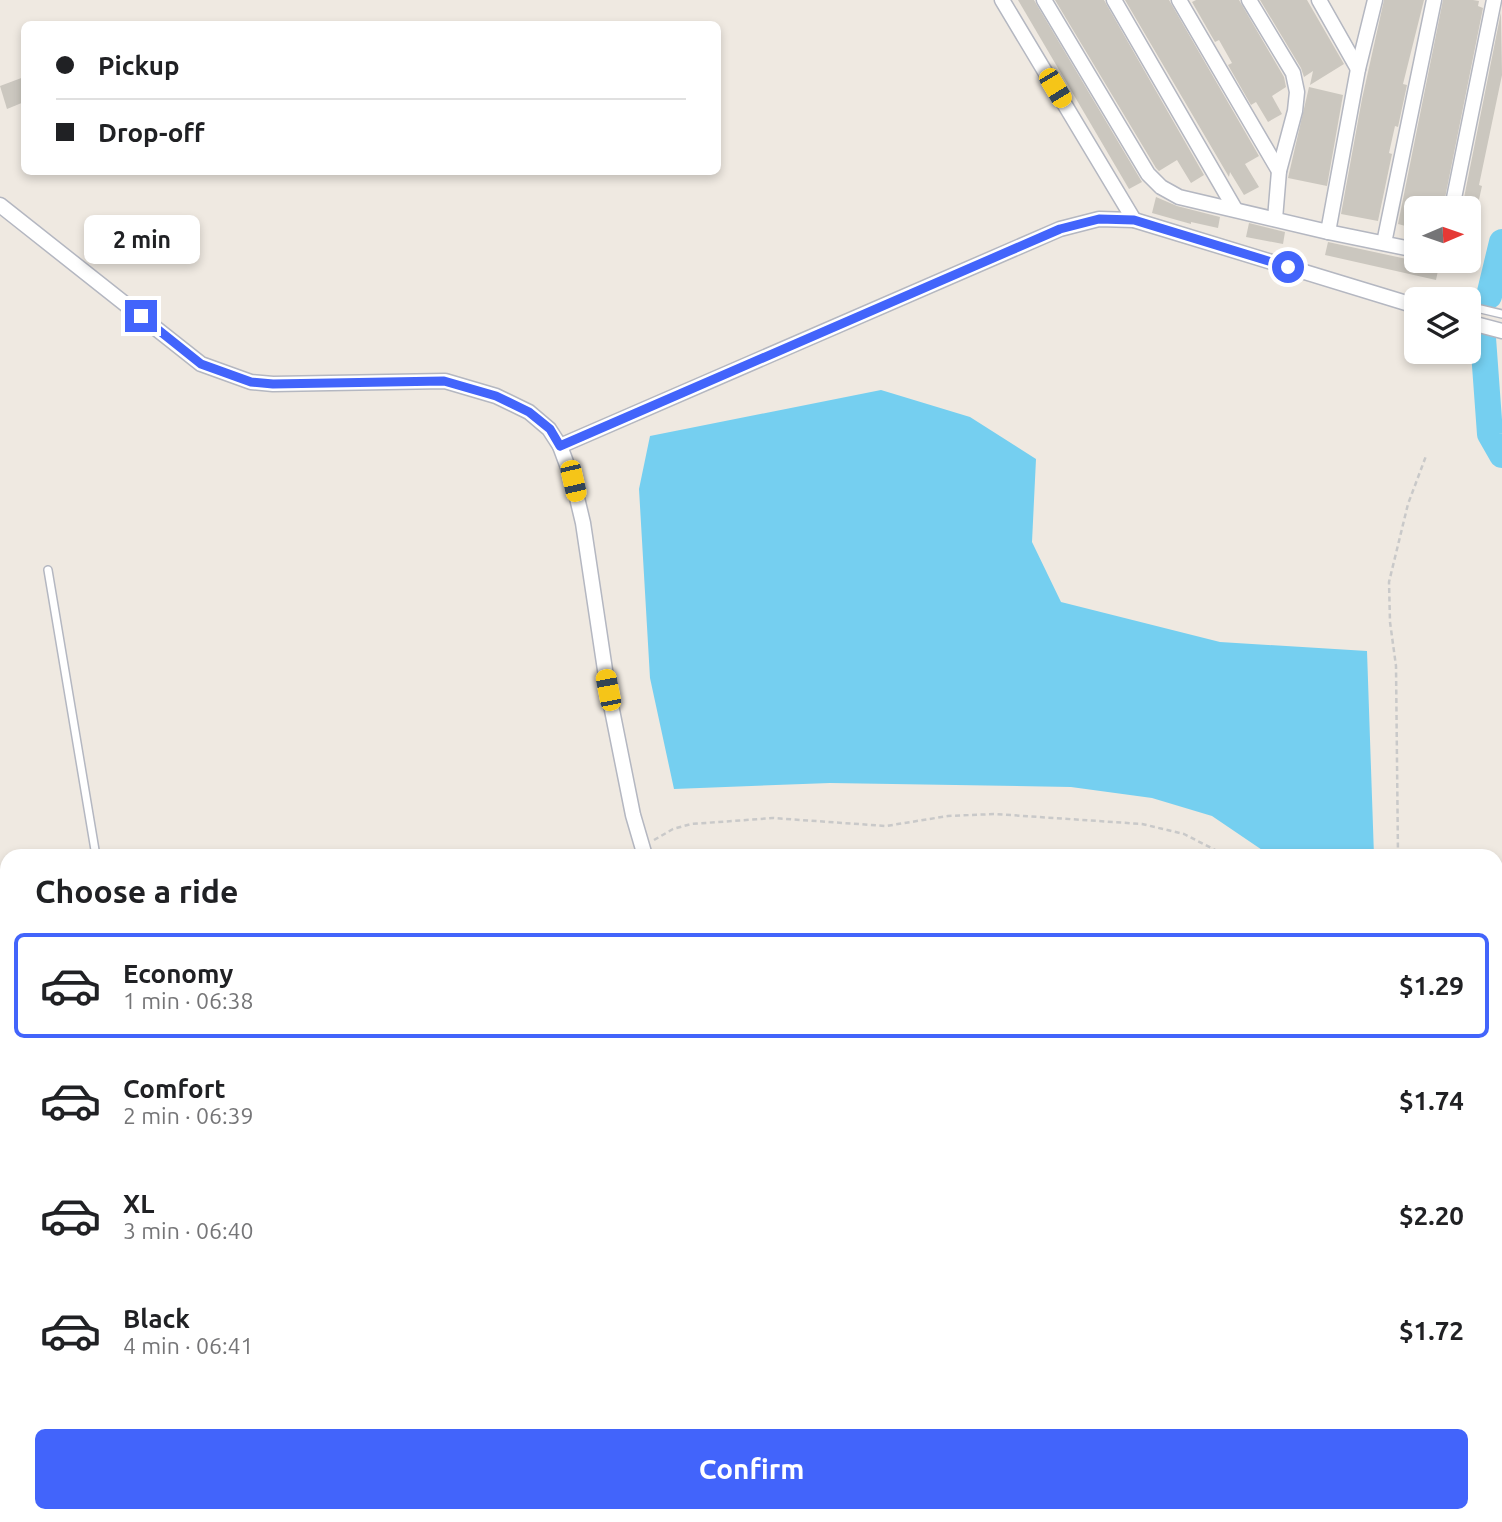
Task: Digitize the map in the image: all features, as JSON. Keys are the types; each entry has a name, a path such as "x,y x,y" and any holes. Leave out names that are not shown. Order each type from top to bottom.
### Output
{"street":[{"path":"1002,0 1134,220"},
{"path":"1044,0 1148,174 1161,187 1179,197 1404,247"},
{"path":"1114,0 1235,209"},
{"path":"1178,0 1279,171"},
{"path":"1249,0 1293,72 1297,92 1295,111 1279,171 1275,219"},
{"path":"1319,0 1358,69"},
{"path":"1328,232 1358,69 1375,0"},
{"path":"1384,243 1434,0"},
{"path":"1454,196 1494,0"},
{"path":"0,205 201,364 251,382 262,383 434,381 464,385 496,396 529,412 550,429 560,446 573,481 583,523 604,671 633,815 643,849"},
{"path":"560,446 1060,229 1099,219 1134,220 1404,302"},
{"path":"1481,325 1502,331"}],"lane":[{"path":"1481,309 1502,314"},
{"path":"48,570 95,849"}],"path":[{"path":"1398,849 1396,666 1390,622 1389,582 1408,504 1426,456"},
{"path":"650,849 660,835 691,824 773,818 886,826 948,816 995,814 1142,824 1184,834 1213,849"}],"water":[{"path":"881,390 970,417 1036,459 1032,542 1061,602 1220,642 1367,651 1374,849 1261,849 1212,816 1152,798 1071,787 830,783 674,789 650,678 639,489 650,436"}],"building":[{"path":"1018,0 1034,0 1142,182 1129,189"},
{"path":"1055,0 1104,0 1204,175 1191,183 1177,160 1159,171 1156,168"},
{"path":"1125,0 1169,0 1259,156 1245,164 1259,187 1244,195 1230,172 1229,177"},
{"path":"1239,0 1284,77 1286,87 1272,96 1282,114 1268,122 1256,102 1251,105 1228,65 1232,63 1219,40 1215,42 1192,2"},
{"path":"1260,0 1307,0 1344,64 1310,85 1313,71 1304,77"},
{"path":"1384,0 1424,0 1403,84 1407,85 1389,153 1392,154 1378,221 1341,214"},
{"path":"1443,0 1479,1 1478,6 1483,8 1445,196 1404,196 1404,226 1398,224"},
{"path":"1501,12 1502,75 1479,185 1482,186 1480,196 1464,196"},
{"path":"21,78 21,103 7,109 0,86"},
{"path":"1309,87 1343,95 1327,186 1288,178"},
{"path":"1156,197 1177,206 1220,217 1218,228 1152,213"},
{"path":"1249,223 1285,232 1283,244 1246,237"},
{"path":"1328,242 1404,258 1404,273 1325,255"},
{"path":"1405,273 1437,273 1436,280"}],"waterway":[{"path":"1489,296 1502,242"},
{"path":"1483,338 1490,434 1502,455"}],"route":[{"path":"141,316 201,364 251,382 273,384 444,381 496,396 529,412 550,429 560,446 1060,229 1099,219 1134,220 1288,267"}]}
